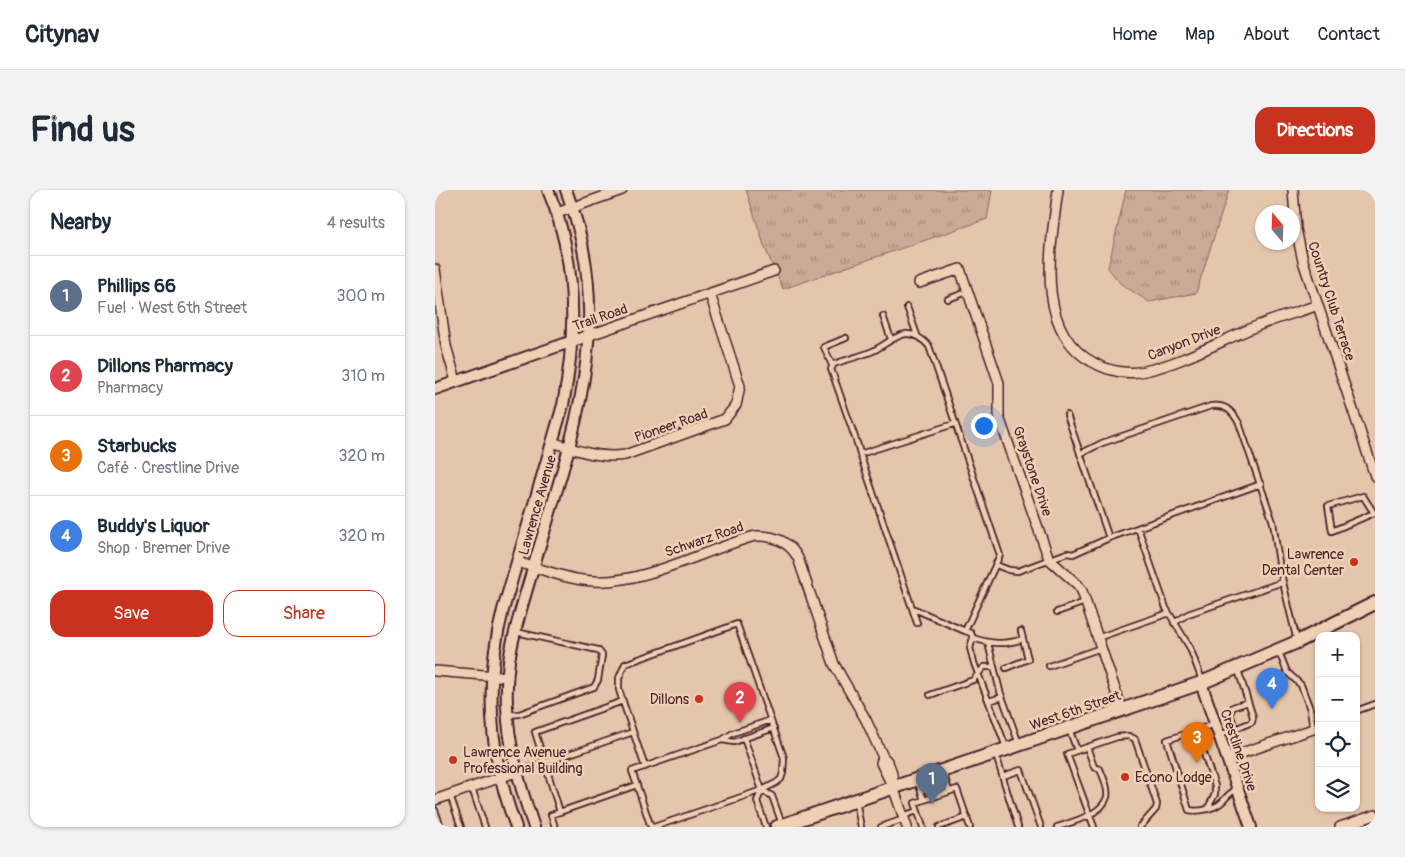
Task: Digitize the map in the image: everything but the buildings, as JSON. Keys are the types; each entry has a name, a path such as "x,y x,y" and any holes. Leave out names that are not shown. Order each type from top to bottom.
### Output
{"main road":[{"name":"West 6th Street","path":"786,825 1201,682 1297,642 1375,603"}],"street":[{"name":"Lawrence Avenue","path":"516,827 500,778 491,712 491,675 495,642 566,391 572,341 572,290 568,263 557,213 548,190"},
{"name":"Lawrence Avenue","path":"534,827 516,772 508,715 508,677 515,632 580,407 586,372 590,335 587,272 581,238 573,207 566,190"},
{"path":"557,213 621,190"},
{"name":"Canyon Drive","path":"1059,190 1049,256 1053,304 1060,326 1070,343 1081,354 1102,368 1127,373 1145,371 1200,352 1257,326 1318,305"},
{"name":"Country Club Terrace","path":"1293,190 1301,252 1375,476"},
{"name":"Graystone Drive","path":"919,283 959,269 999,383 999,417 1049,560 1078,585 1122,710"},
{"path":"435,271 446,346 456,382"},
{"name":"Trail Road","path":"435,389 774,271"},
{"name":"Pioneer Road","path":"552,442 604,456 625,455 718,423 732,412 739,398 739,378 710,294"},
{"path":"572,341 586,372"},
{"name":"Schwarz Road","path":"517,562 582,580 618,581 639,576 755,536 764,535 781,540 793,550 798,558 835,664 867,720 883,757 881,762 886,776 893,787 905,821"},
{"path":"435,671 508,677"},
{"name":"Crestline Drive","path":"1201,682 1251,827"},
{"path":"1227,758 1315,728"},
{"path":"435,800 516,772"},
{"path":"1340,827 1375,815"}],"lane":[{"path":"948,299 967,292"},
{"path":"907,307 917,335 929,346 1000,555 965,631"},
{"path":"883,316 891,339"},
{"path":"832,366 875,350 891,339 907,333 917,335"},
{"path":"846,338 824,346 917,623"},
{"path":"1080,454 1111,440 1219,405 1230,410 1239,423 1273,522 1283,582 1297,642"},
{"path":"1067,415 1109,538"},
{"path":"860,454 954,424"},
{"path":"997,564 1009,570 1018,571 1067,553 1073,554 1109,538 1261,484"},
{"path":"1363,496 1374,513 1332,531 1329,506 1363,496"},
{"path":"1138,528 1169,613 1190,648 1201,682"},
{"path":"1175,623 1189,614 1283,582"},
{"path":"1057,612 1085,602"},
{"path":"912,608 971,633 973,638 970,648 977,674 989,701 1001,751 1003,782 1018,827"},
{"path":"1097,638 1169,613"},
{"path":"645,767 618,684 625,664 737,624 774,728 784,758 781,779 762,790 653,827 632,771 645,767 722,740 733,733 771,720"},
{"path":"1006,668 1028,659 1021,631"},
{"path":"508,715 519,714 594,687 598,680 602,655 597,650 515,632"},
{"path":"973,638 988,643 1009,643 1023,639"},
{"path":"988,643 1002,697 1019,745"},
{"path":"1049,666 1101,648"},
{"path":"1279,650 1287,672 1301,685 1315,725"},
{"path":"930,695 973,680 984,667 995,667"},
{"path":"1219,735 1253,722 1237,668"},
{"path":"989,701 1002,697"},
{"path":"560,812 543,763 535,732 623,702"},
{"path":"1235,729 1230,713 1233,707 1248,702"},
{"path":"1360,710 1375,704"},
{"path":"1215,724 1167,740 1189,810 1199,811 1221,804 1227,794 1237,789"},
{"path":"722,740 734,742 774,728"},
{"path":"1069,729 1077,750"},
{"path":"1196,730 1215,786 1215,794 1209,808"},
{"path":"516,772 633,732"},
{"path":"1094,827 1067,754 1123,736 1135,739 1157,804 1157,809 1140,827"},
{"path":"745,738 762,790 772,796 786,825"},
{"path":"1057,827 1088,815 1104,803 1107,790 1100,770 1094,767 1087,747"},
{"path":"942,770 949,792"},
{"path":"1003,776 1021,770 1041,827"},
{"path":"917,779 924,800"},
{"path":"555,827 551,815 637,786"},
{"path":"472,788 485,827"},
{"path":"923,827 915,803 957,789 971,827"},
{"path":"762,790 757,801 766,827"},
{"path":"450,795 461,827"},
{"path":"856,800 861,827"},
{"path":"435,810 441,827"},
{"path":"881,827 905,821 917,811"},
{"path":"939,827 967,817"}],"green space":[{"path":"746,190 992,190 987,219 783,289 765,248"},
{"path":"1126,190 1229,190 1196,293 1149,302 1121,284 1108,268"}],"place":[{"name":"Lawrence Dental Center","path":"1354,562"},
{"name":"Dillons","path":"699,699"},
{"name":"Buddy's Liquor","path":"1272,709"},
{"name":"Dillons Pharmacy","path":"740,723"},
{"name":"Lawrence Avenue Professional Building","path":"453,760"},
{"name":"Starbucks","path":"1197,763"},
{"name":"Econo Lodge","path":"1125,777"},
{"name":"Phillips 66","path":"932,804"}]}
